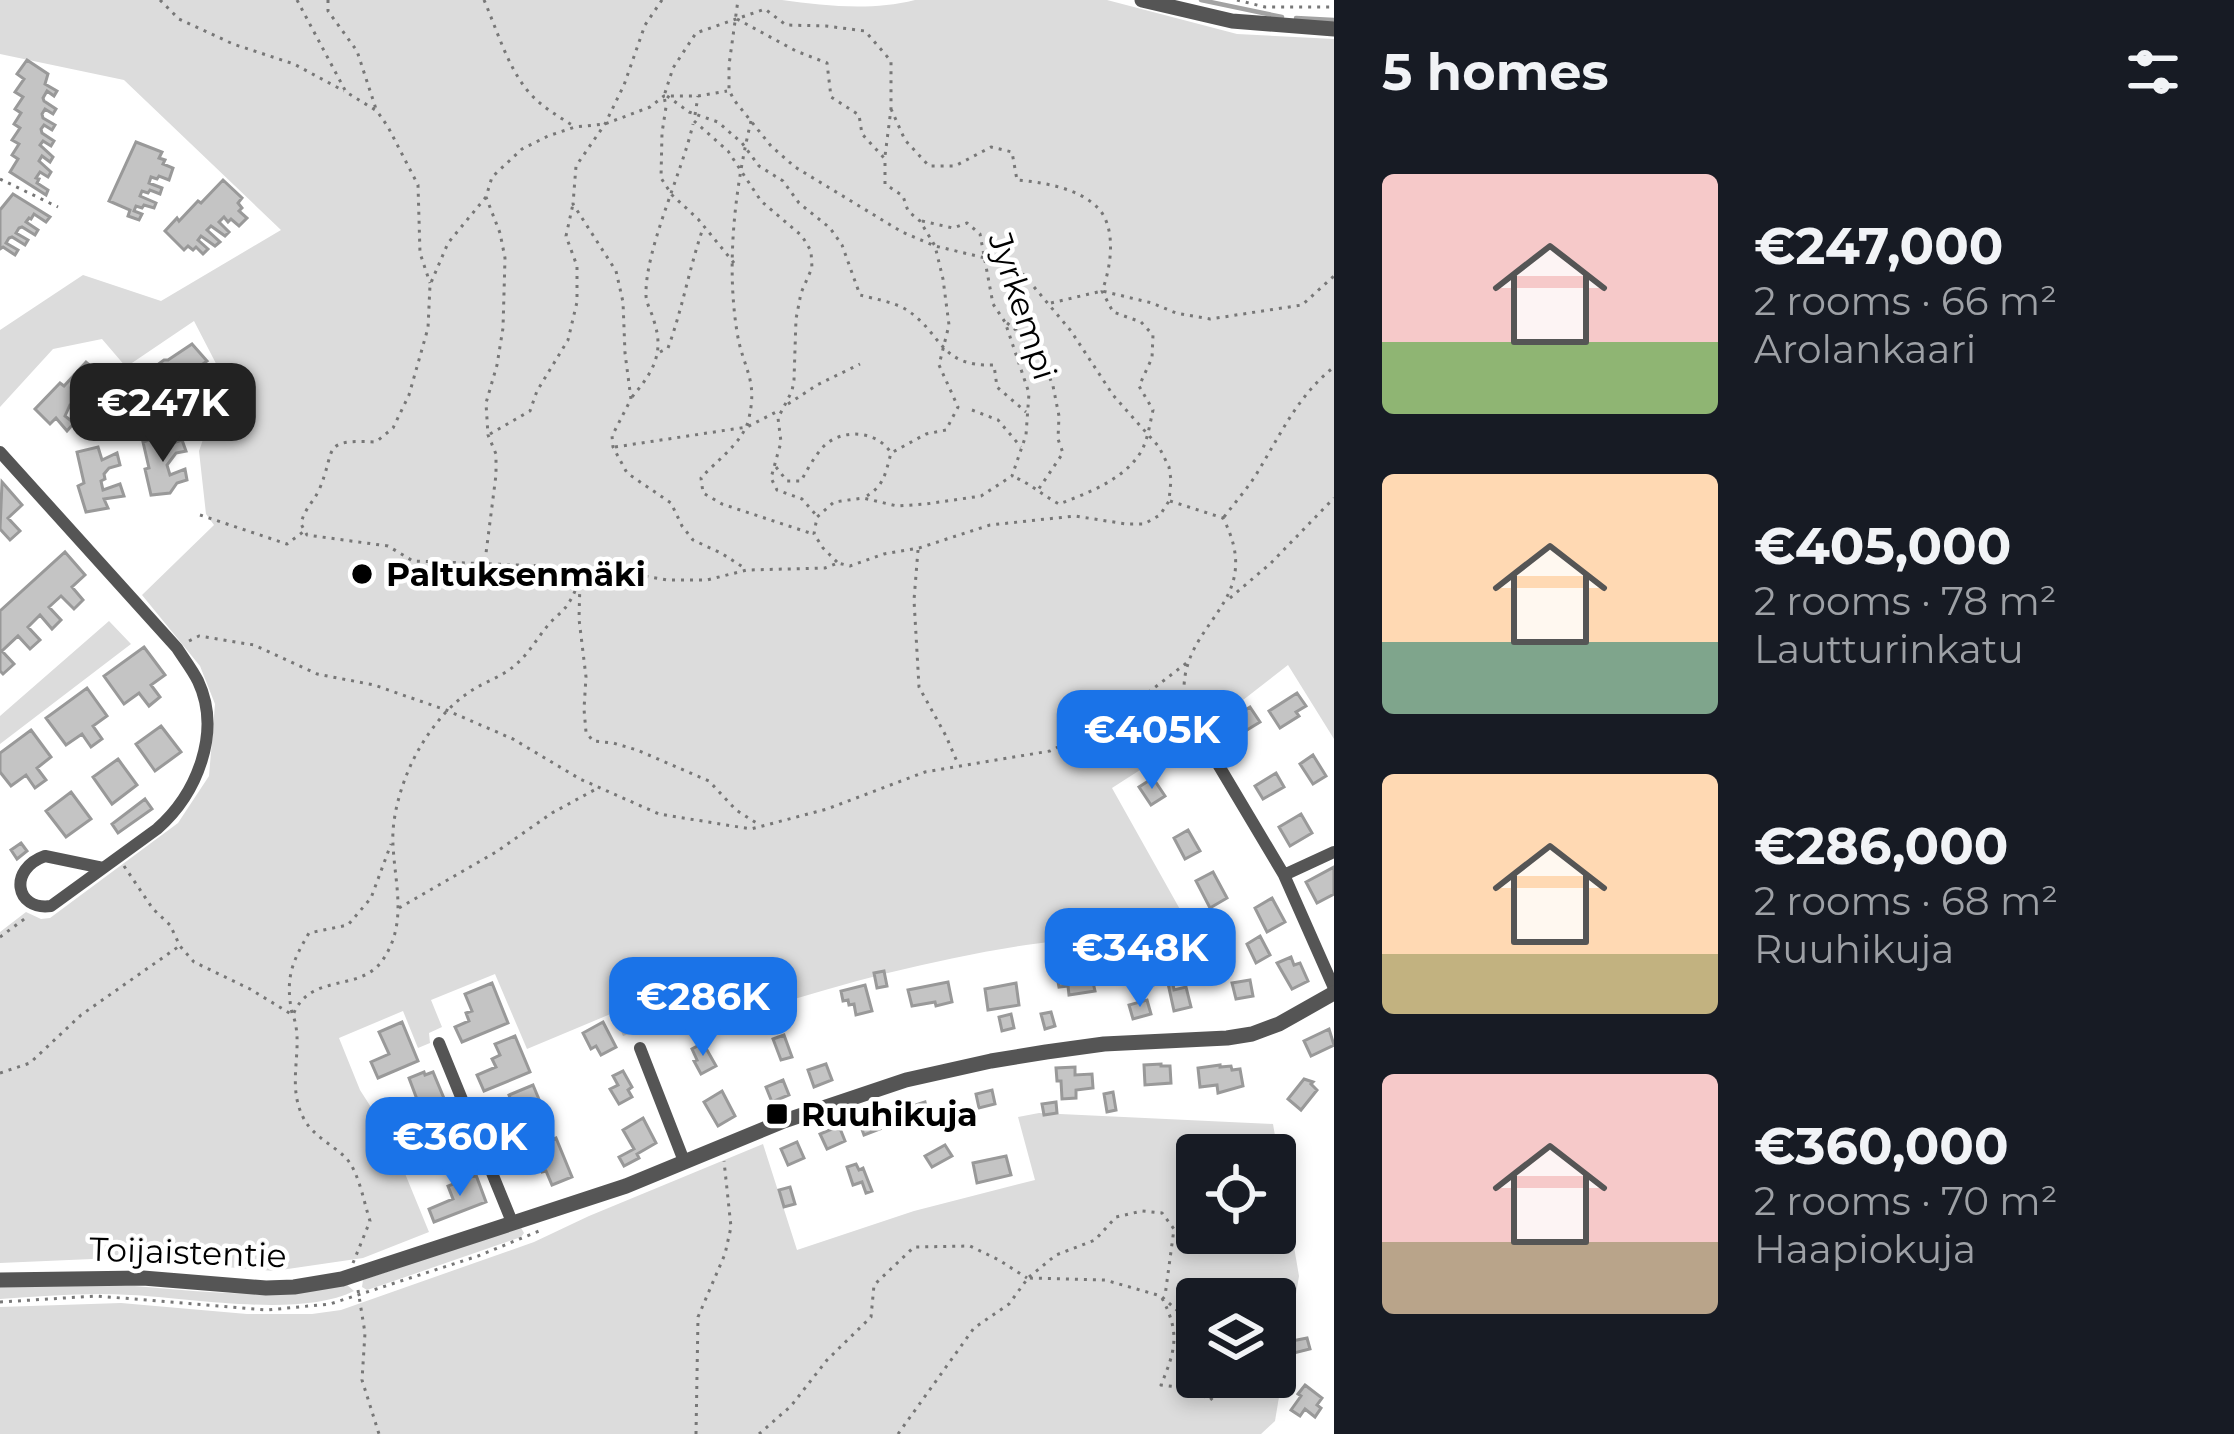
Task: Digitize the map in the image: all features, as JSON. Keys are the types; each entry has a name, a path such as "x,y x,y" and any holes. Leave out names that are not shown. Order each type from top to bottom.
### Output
{"street":[{"path":"1142,0 1232,21 1334,29"},
{"path":"0,452 177,648 197,679 206,710 199,771 172,816 118,857 103,868 51,906 36,906 19,880 26,866 46,856 103,868"},
{"path":"1201,734 1284,875 1334,991"},
{"path":"1284,875 1334,852"},
{"name":"Toijaistentie","path":"0,1280 143,1278 266,1288 354,1276 626,1186 838,1101 991,1061 1104,1044 1240,1036 1279,1024 1334,991"},
{"path":"439,1043 512,1222"},
{"path":"640,1048 684,1161"}],"path":[{"path":"160,0 179,19 233,44 294,64 377,111"},
{"path":"297,0 346,92"},
{"path":"328,0 328,11 357,51 377,111 418,185 420,253 430,285 428,328 409,395 393,428 376,442 339,443 328,454 317,494 304,509 301,524 307,535 388,546 413,561 545,566 580,580 633,574 706,580 747,570 825,568 838,563"},
{"path":"484,0 527,90 574,127"},
{"path":"488,435 530,411 568,340 577,302 577,266 566,236 576,166 604,124 645,26 662,0"},
{"path":"738,0 729,90 751,121 795,167 902,232 934,246 1012,266 1024,275 1071,332 1113,395 1160,447 1171,480 1160,515 1144,524 1075,516 990,525 850,566 838,563 814,534 722,504 703,493 701,478 747,427 753,387 737,333 734,262 740,167 751,121"},
{"path":"1237,0 1265,7 1334,7"},
{"path":"734,262 661,178 666,96 673,68 696,33 765,9 786,25 866,31 891,61 885,184 903,196 908,211 920,221 934,246 950,326 939,365 958,407 946,430 926,434 891,453 881,484 863,498"},
{"path":"736,18 827,63 831,97 859,115 862,134 885,159"},
{"path":"430,285 448,243 486,197 491,178 522,149 574,127 604,124 666,96 729,90"},
{"path":"666,96 728,151 761,201 802,236 811,251 812,268 796,319 794,380 778,418 781,442 770,478 773,487 802,499 817,517"},
{"path":"698,96 645,298 656,325 658,353 652,374 631,399 612,436 613,447 627,473 671,503 693,540 747,570"},
{"path":"814,534 817,517 834,502 863,498 897,506 926,505 981,496 1012,476 1059,504 1096,490 1123,471 1141,453 1154,410 1139,386 1152,358 1154,335 1141,322 1113,312 1102,291 1110,270 1108,227 1098,208 1045,182 1017,179 1012,152 991,147 955,166 929,166 905,140 891,109"},
{"path":"695,118 718,122 759,166 783,181 799,203 830,228 842,245 860,295 904,308 951,355 974,365 994,364 997,387 1028,413"},
{"path":"0,178 58,206"},
{"path":"485,562 496,454 488,435 485,403 503,328 505,258 486,197"},
{"path":"573,204 616,271 631,399"},
{"name":"Jyrkempi","path":"920,221 953,228 968,223 980,234 993,304 1005,322 1029,393 1022,448 1012,476"},
{"path":"658,353 668,348 674,333 702,231"},
{"path":"1049,304 1102,291 1210,319 1302,305 1334,276"},
{"path":"1005,322 1042,358 1059,416 1063,453 1038,491"},
{"path":"613,447 747,427 860,364"},
{"path":"1223,518 1252,480 1285,421 1316,381 1334,367"},
{"path":"972,410 998,421 1022,448"},
{"path":"775,465 787,481 801,481 826,443 844,436 874,435 891,453"},
{"path":"1228,599 1334,498"},
{"path":"177,648 199,636 254,645 317,674 374,686 446,710 659,814 751,829 926,772 1050,751 1114,719 1189,662 1228,599 1236,574 1233,538 1223,518 1168,501"},
{"path":"200,514 287,544 304,530"},
{"path":"919,548 914,600 919,687 960,767"},
{"path":"354,1276 353,1262 370,1221 349,1160 304,1120 293,1085 299,1031 287,991 292,962 309,933 349,925 371,898 418,750 446,710 512,669 566,608 580,580"},
{"path":"580,580 586,732 593,741 613,742 709,781 736,810 762,826"},
{"path":"1189,662 1184,692 1201,734"},
{"path":"398,909 496,852 552,812 600,788"},
{"path":"292,1015 298,1000 327,983 353,980 380,964 396,930 399,890 392,842"},
{"path":"118,857 194,962 292,1015"},
{"path":"0,937 36,906"},
{"path":"0,1073 30,1064 81,1015 180,946"},
{"path":"696,1434 698,1317 725,1254 731,1227 723,1156"},
{"path":"898,1434 974,1328 1010,1304 1028,1278 1056,1255 1095,1240 1116,1217 1142,1210 1162,1213 1174,1228 1163,1297 1174,1322 1174,1355 1161,1385 1176,1387"},
{"path":"0,1302 97,1297 267,1310 330,1304 478,1256 544,1229"},
{"path":"758,1434 791,1406 827,1360 871,1317 874,1285 914,1247 970,1246 1028,1278 1105,1280 1163,1297 1176,1309"},
{"path":"360,1296 365,1333 362,1380 379,1434"}],"shaded area":[{"path":"0,0 782,0 865,6 915,0 1107,0 1237,34 1334,39 1334,739 1288,665 1216,721 1208,712 1177,733 1182,743 1112,788 1191,929 1047,942 949,959 724,1022 704,976 631,1006 640,1030 623,1036 613,1013 527,1049 495,974 431,1000 442,1027 429,1033 430,1043 418,1048 403,1011 339,1038 360,1090 390,1137 429,1232 363,1258 274,1271 115,1258 0,1263 0,932 26,912 50,918 178,823 209,776 215,704 200,666 142,595 214,525 206,514 199,451 224,379 194,321 126,367 102,339 53,349 0,407 0,330 83,275 161,301 281,230 124,80 0,54"},
{"path":"109,621 131,644 0,744 0,716"},
{"path":"1039,1113 1273,1124 1275,1134 1176,1134 1176,1254 1295,1254 1299,1276 1296,1294 1296,1278 1176,1278 1176,1398 1279,1398 1275,1421 1261,1434 0,1434 0,1307 121,1303 247,1314 341,1310 534,1242 763,1144 797,1250 914,1211 1035,1180 1018,1117"},
{"path":"520,1226 521,1237 367,1290 362,1287 363,1280"},
{"path":"90,1283 250,1294 346,1284 354,1291 331,1299 276,1305 115,1294 0,1299 0,1287"}],"building":[{"path":"27,60 48,74 45,84 57,91 54,96 47,91 43,98 56,109 53,114 45,109 42,114 55,125 52,130 44,125 41,129 54,141 51,146 43,141 40,145 53,157 50,162 42,156 39,161 51,172 48,177 40,172 36,178 48,190 46,195 10,172 18,159 12,155 19,144 12,140 20,128 14,124 21,113 15,109 23,97 15,92 24,79 17,74"},
{"path":"136,142 162,152 163,164 173,168 169,180 151,177 149,183 162,188 160,194 142,191 140,196 156,203 154,208 136,206 134,211 142,214 139,220 128,216 130,210 109,201"},
{"path":"223,180 242,198 239,211 247,218 239,226 224,217 219,222 229,232 225,236 211,226 207,230 220,242 215,246 201,236 198,240 208,249 203,254 196,247 184,250 165,231"},
{"path":"13,194 50,217 46,222 34,214 29,218 26,222 38,230 35,235 19,228 16,233 28,240 25,245 9,238 6,243 18,250 15,255 0,249 0,210"},
{"path":"192,344 207,361 196,369 208,384 198,390 185,377 180,382 187,392 182,396 169,383 165,390 170,401 161,409 134,382"},
{"path":"86,362 103,377 98,389 108,398 99,407 84,397 79,403 88,410 85,415 70,405 65,416 74,423 67,431 56,418 50,424 35,409"},
{"path":"163,435 173,443 182,440 186,451 176,453 167,465 170,475 185,469 187,480 177,483 170,493 151,495 143,442"},
{"path":"98,447 102,460 117,453 120,465 104,474 103,490 120,484 124,496 104,499 108,508 86,512 78,486 84,483 77,452"},
{"path":"2,482 22,505 8,518 20,531 10,540 0,529"},
{"path":"65,552 85,575 72,587 83,600 74,609 61,596 49,607 61,620 52,629 40,615 28,627 40,640 30,649 18,636 2,651 14,664 3,674 0,611"},
{"path":"144,647 165,675 151,685 160,697 149,706 139,693 124,704 104,676"},
{"path":"87,688 107,716 93,726 102,739 91,747 82,734 66,745 46,718"},
{"path":"1297,693 1306,706 1280,728 1269,711"},
{"path":"1250,707 1260,722 1229,741 1220,726"},
{"path":"161,726 181,752 155,771 136,744"},
{"path":"31,730 51,757 37,768 46,780 35,788 26,775 11,786 0,772 0,753"},
{"path":"1313,755 1326,776 1313,784 1300,764"},
{"path":"118,759 137,785 112,804 93,777"},
{"path":"1276,773 1284,787 1263,799 1255,786"},
{"path":"1153,778 1165,796 1151,805 1139,787"},
{"path":"71,792 91,819 66,837 46,811"},
{"path":"145,799 152,809 118,833 112,824"},
{"path":"1301,814 1312,833 1290,846 1279,827"},
{"path":"1188,830 1200,851 1185,859 1174,838"},
{"path":"21,843 27,851 17,859 11,850"},
{"path":"1334,867 1334,894 1317,903 1306,882"},
{"path":"1213,872 1227,898 1210,908 1196,881"},
{"path":"1272,898 1285,922 1267,932 1255,908"},
{"path":"1260,936 1270,955 1256,963 1247,944"},
{"path":"1291,957 1294,965 1300,963 1308,981 1292,989 1277,963"},
{"path":"1157,966 1160,984 1151,985 1149,967"},
{"path":"1079,969 1081,980 1092,978 1095,991 1069,995 1068,986 1059,987 1056,972"},
{"path":"884,971 887,986 877,988 874,973"},
{"path":"1172,978 1174,990 1186,987 1191,1007 1174,1011 1167,979"},
{"path":"1250,980 1253,996 1236,999 1232,983"},
{"path":"948,982 952,1002 912,1006 908,990"},
{"path":"492,983 508,1023 462,1042 455,1027 469,1021 466,1013 472,1011 465,994"},
{"path":"1016,983 1019,1005 988,1010 985,989"},
{"path":"865,985 872,1011 856,1015 854,1004 843,1001 841,991"},
{"path":"1147,1000 1151,1014 1133,1019 1129,1005"},
{"path":"687,1002 696,1021 682,1028 673,1010"},
{"path":"1051,1012 1055,1026 1045,1029 1041,1014"},
{"path":"1011,1014 1014,1028 1002,1031 999,1017"},
{"path":"402,1022 418,1061 378,1078 371,1062 389,1054 379,1032"},
{"path":"603,1022 616,1047 601,1055 596,1046 591,1049 583,1033"},
{"path":"1329,1029 1334,1045 1311,1056 1304,1041"},
{"path":"784,1035 792,1057 781,1060 773,1039"},
{"path":"515,1036 530,1072 484,1091 477,1075 496,1067 492,1059 500,1055 495,1044"},
{"path":"703,1043 716,1066 701,1074 692,1049"},
{"path":"826,1064 832,1080 814,1087 808,1070"},
{"path":"1144,1065 1170,1066 1171,1083 1145,1085"},
{"path":"1075,1067 1075,1075 1092,1074 1093,1088 1076,1090 1076,1098 1062,1099 1056,1068"},
{"path":"1198,1068 1240,1069 1243,1086 1218,1093 1217,1085 1200,1087"},
{"path":"623,1071 632,1097 619,1104 610,1089 618,1085 613,1076"},
{"path":"433,1072 448,1108 403,1126 397,1110 418,1102 409,1078"},
{"path":"1304,1079 1317,1090 1301,1110 1288,1099"},
{"path":"783,1080 789,1095 772,1102 766,1087"},
{"path":"533,1085 548,1121 513,1140 507,1126 517,1122 517,1116 509,1095"},
{"path":"992,1090 995,1104 979,1108 976,1094"},
{"path":"722,1091 735,1116 718,1126 704,1102"},
{"path":"1113,1092 1116,1110 1107,1112 1104,1094"},
{"path":"925,1102 930,1122 911,1127 906,1108"},
{"path":"1056,1102 1057,1113 1044,1115 1042,1104"},
{"path":"875,1116 880,1129 864,1135 859,1121"},
{"path":"643,1118 656,1143 624,1166 619,1157 634,1149 623,1130"},
{"path":"450,1121 453,1128 457,1126 470,1157 435,1172 430,1159 438,1155 430,1129"},
{"path":"839,1126 845,1141 827,1149 820,1134"},
{"path":"556,1138 572,1177 552,1185 535,1155 540,1153 537,1146"},
{"path":"797,1142 804,1158 788,1165 781,1149"},
{"path":"945,1145 952,1156 932,1167 925,1156"},
{"path":"1006,1156 1011,1175 977,1183 973,1163"},
{"path":"856,1164 859,1170 863,1168 872,1191 866,1193 862,1182 853,1185 847,1167"},
{"path":"476,1175 486,1202 434,1222 429,1209 453,1199 448,1186"},
{"path":"790,1187 795,1204 784,1207 779,1190"},
{"path":"1307,1338 1310,1349 1296,1352 1296,1340"},
{"path":"1305,1385 1322,1398 1315,1417 1305,1409 1300,1416 1291,1410"}],"waterway":[{"path":"1201,0 1282,17"},
{"path":"1296,18 1334,20"}],"place":[{"name":"Paltuksenmäki","path":"362,574"},
{"name":"Ruuhikuja","path":"777,1114"}]}
